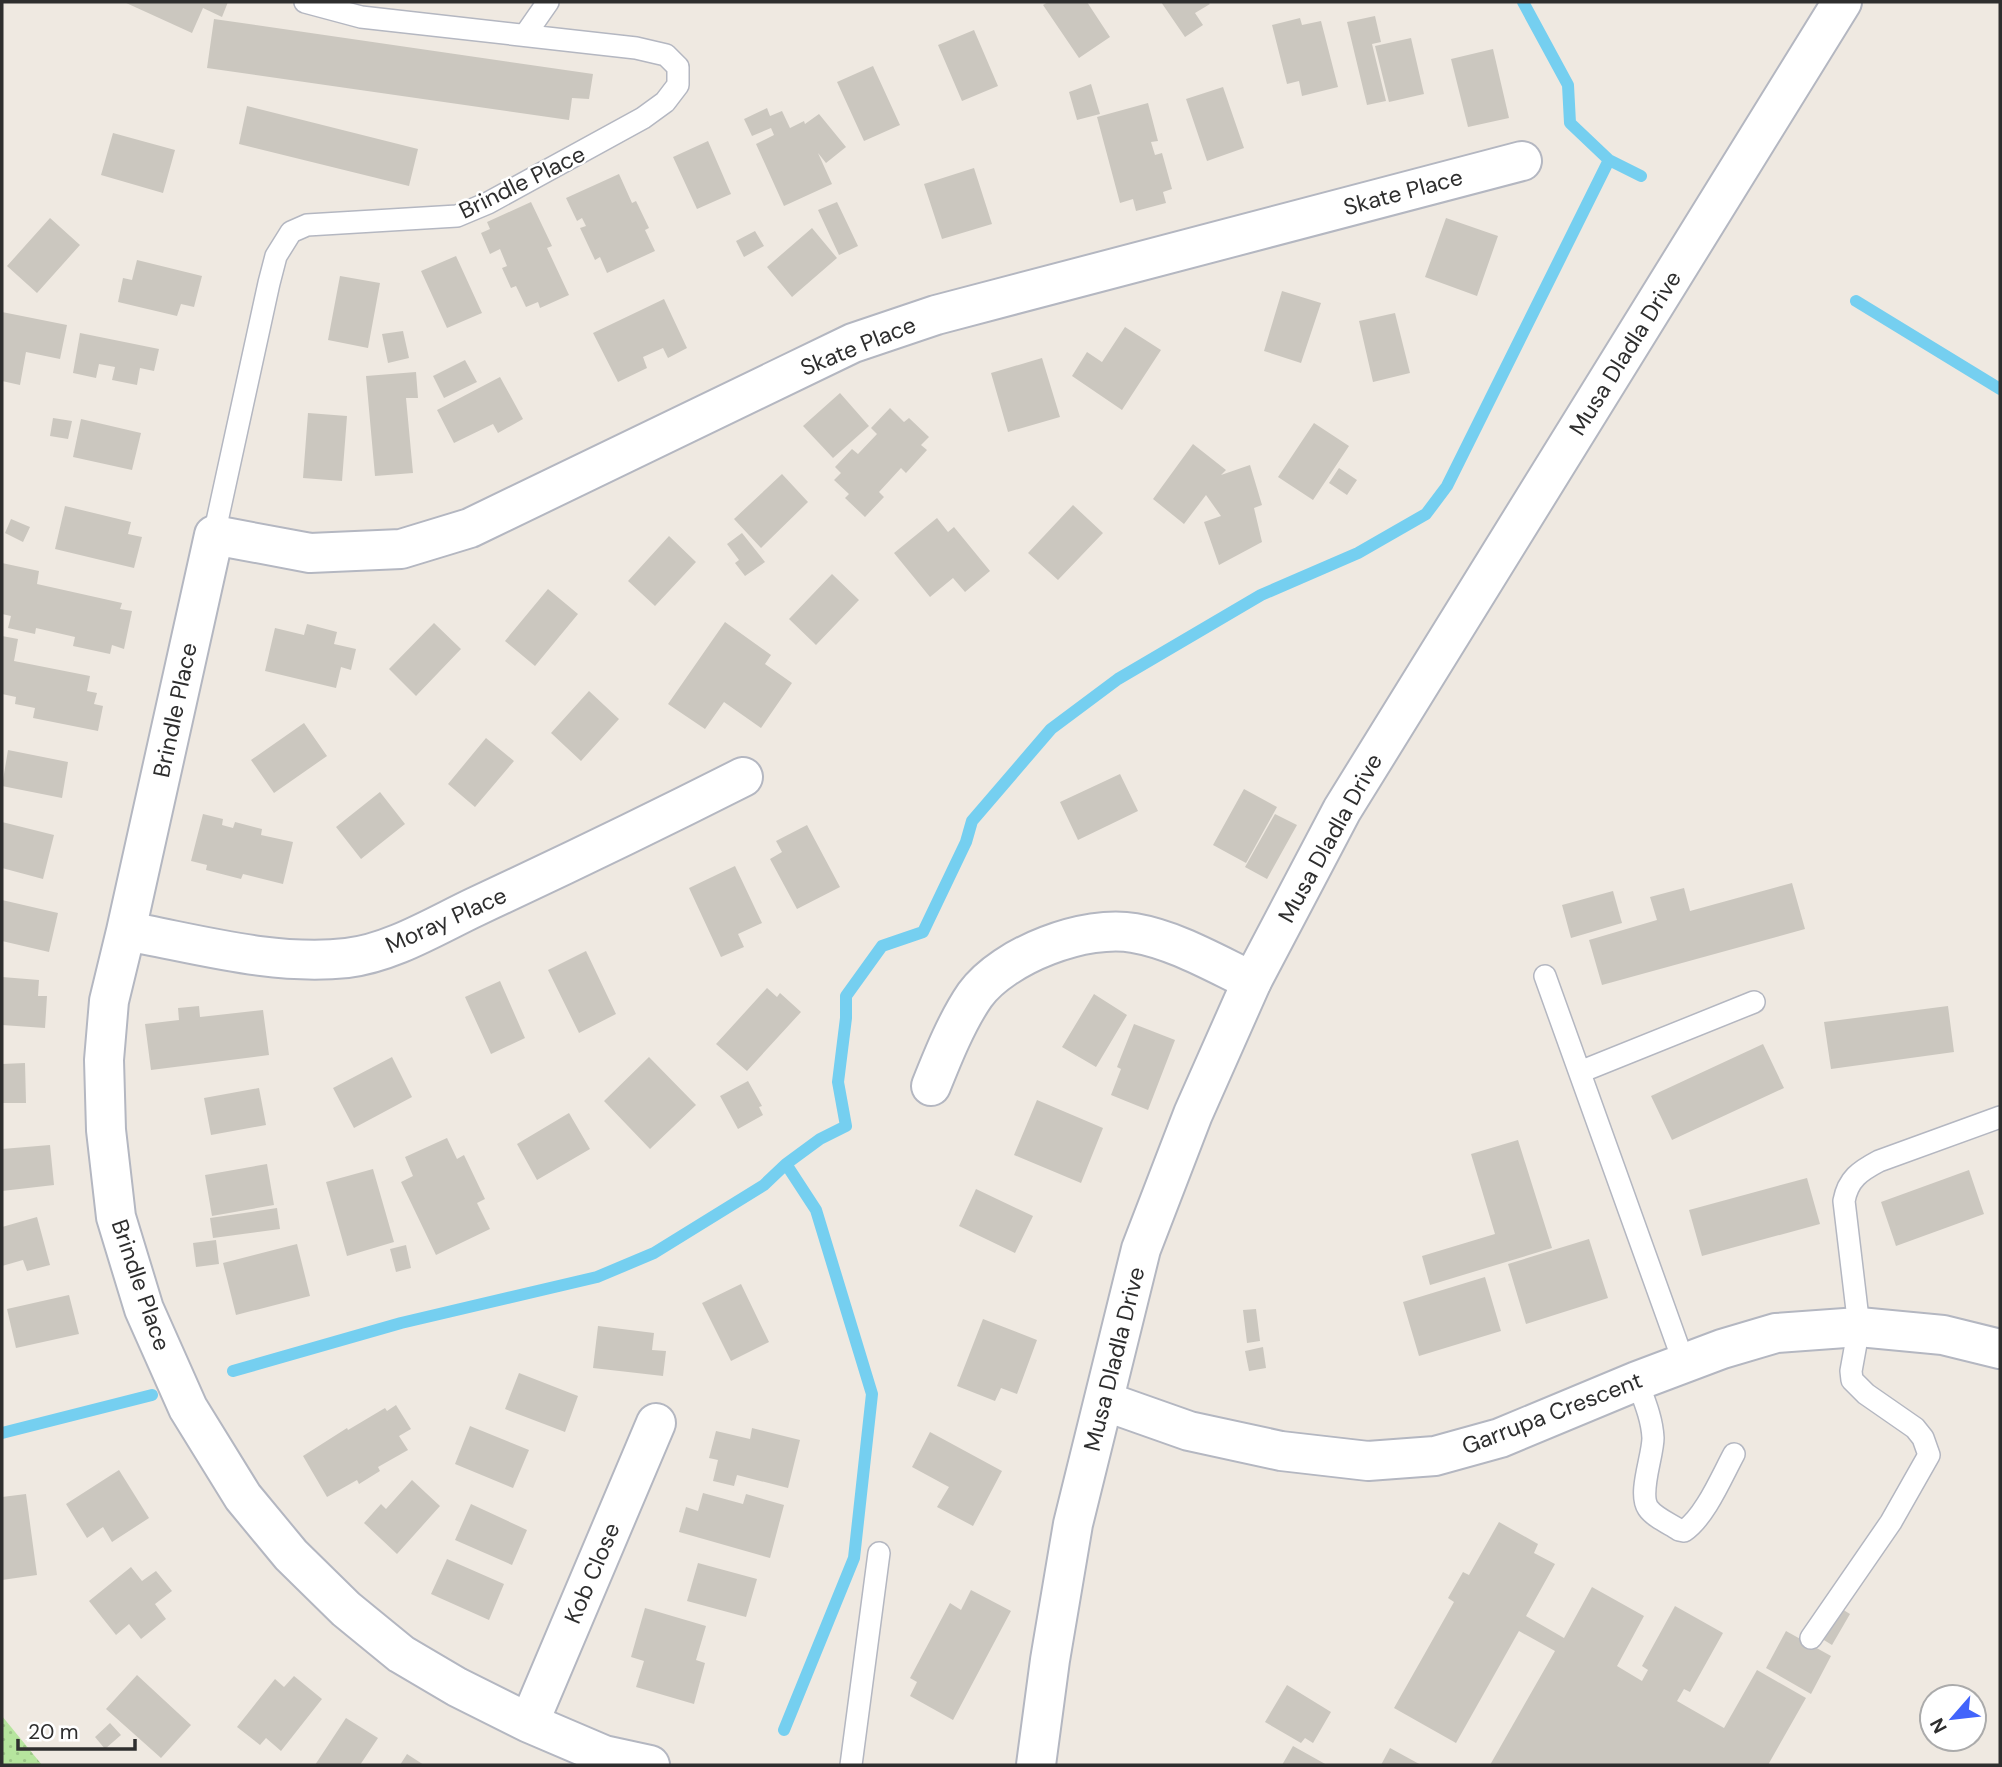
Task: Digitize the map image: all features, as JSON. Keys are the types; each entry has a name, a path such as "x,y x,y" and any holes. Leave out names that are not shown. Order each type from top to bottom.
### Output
{"street":[{"name":"Musa Dladla Drive","path":"1036,1765 1073,1524 1141,1249 1193,1114 1252,981 1342,810 1843,2"},
{"name":"Skate Place","path":"214,535 310,553 401,549 470,527 853,344 936,315 1522,161"},
{"name":"Brindle Place","path":"214,535 108,1001 104,1060 106,1130 116,1217 144,1309 188,1408 243,1497 291,1555 346,1609 401,1654 457,1687 529,1723 604,1755 650,1765"},
{"name":"Moray Place","path":"126,931 275,958 350,958 401,942 583,857 743,777"},
{"path":"931,1086 976,994 997,973 1029,953 1062,940 1093,933 1131,932 1167,942 1252,981"},
{"name":"Garrupa Crescent","path":"1104,1401 1189,1431 1281,1451 1368,1461 1435,1456 1500,1438 1684,1363 1776,1333 1859,1327 1943,1335 2000,1349"},
{"name":"Kob Close","path":"529,1723 656,1423"}],"lane":[{"name":"Brindle Place","path":"214,535 269,283 276,256 291,232 307,225 457,216 488,203 643,118 665,102 678,85 678,67 666,55 636,48 361,17 305,2"},
{"path":"525,36 548,2"},
{"path":"1545,976 1684,1363"},
{"path":"1580,1072 1754,1002"},
{"path":"1811,1638 1891,1522 1929,1455 1923,1438 1915,1428 1866,1394 1852,1380 1851,1370 1859,1327 1844,1201 1847,1186 1861,1170 1879,1161 2000,1117"},
{"path":"1637,1381 1652,1424 1653,1441 1646,1485 1646,1503 1649,1510 1679,1530 1689,1528 1734,1454"},
{"path":"851,1765 878,1553"}],"green space":[{"path":"2,1716 42,1765 2,1765"}],"building":[{"path":"124,2 228,2 222,17 203,8 192,33"},
{"path":"1048,2 1087,2 1110,37 1079,58 1043,5"},
{"path":"1161,2 1210,4 1195,13 1203,25 1185,37"},
{"path":"1375,16 1381,42 1372,44 1386,101 1367,105 1347,22"},
{"path":"1300,18 1302,25 1321,21 1338,87 1302,96 1299,81 1287,84 1272,25"},
{"path":"214,19 593,74 589,99 572,98 569,120 207,68"},
{"path":"974,30 998,86 962,101 938,45"},
{"path":"1411,38 1424,94 1389,102 1375,46"},
{"path":"1493,49 1509,118 1468,127 1451,59"},
{"path":"873,66 900,125 864,141 837,82"},
{"path":"1091,84 1100,114 1077,120 1069,92"},
{"path":"1223,87 1244,148 1207,161 1186,99"},
{"path":"1148,103 1158,141 1151,142 1155,155 1162,153 1172,189 1163,192 1166,203 1136,211 1133,199 1120,203 1097,117"},
{"path":"247,106 418,149 409,186 239,144"},
{"path":"767,108 770,116 782,111 790,128 804,121 805,124 819,114 846,147 826,163 818,153 832,184 784,206 756,144 774,135 771,128 752,136 744,119"},
{"path":"113,133 175,150 163,193 101,175"},
{"path":"708,141 731,194 697,209 673,157"},
{"path":"974,168 992,224 942,239 924,184"},
{"path":"619,174 632,203 636,201 649,228 645,230 655,251 607,273 600,257 595,260 580,228 586,226 582,218 577,221 566,198"},
{"path":"531,202 552,246 547,248 569,295 540,308 538,302 526,307 516,286 511,288 502,268 507,266 500,249 490,254 481,233 490,229 487,222"},
{"path":"837,202 858,246 839,255 818,210"},
{"path":"50,218 80,245 37,293 7,266"},
{"path":"1446,218 1498,236 1477,296 1425,277"},
{"path":"812,228 837,258 792,297 767,267"},
{"path":"755,231 764,246 744,257 736,241"},
{"path":"456,256 482,313 447,328 421,271"},
{"path":"137,260 202,276 194,307 181,304 177,316 118,302 123,278 132,280"},
{"path":"340,276 380,283 368,348 328,340"},
{"path":"1282,291 1321,303 1301,363 1264,351"},
{"path":"664,299 687,348 668,358 663,348 643,357 647,368 618,382 593,333"},
{"path":"2,312 67,325 60,359 26,352 20,385 2,381"},
{"path":"1395,313 1410,373 1373,382 1359,321"},
{"path":"1125,327 1161,350 1122,410 1072,376 1087,352 1102,362"},
{"path":"403,331 409,358 388,363 382,334"},
{"path":"80,333 159,349 154,371 140,368 137,385 112,380 115,367 99,364 96,378 73,373"},
{"path":"1042,358 1060,417 1008,432 991,373"},
{"path":"465,360 477,382 444,398 433,376"},
{"path":"416,372 418,398 406,398 413,473 375,476 366,376"},
{"path":"500,377 523,419 498,433 493,424 454,443 437,410"},
{"path":"840,393 869,426 833,458 803,426"},
{"path":"890,408 904,422 909,418 929,437 921,445 927,450 906,473 901,468 879,492 884,497 865,517 845,498 849,494 834,480 841,473 835,467 852,449 858,454 877,434 871,428"},
{"path":"308,413 347,416 342,481 303,478"},
{"path":"53,418 72,421 68,439 50,436"},
{"path":"81,419 141,433 132,470 73,457"},
{"path":"1314,423 1349,446 1313,500 1278,477"},
{"path":"1193,444 1226,470 1221,475 1250,465 1262,505 1254,508 1262,542 1219,565 1204,522 1221,516 1206,495 1184,524 1153,499"},
{"path":"1339,468 1357,480 1347,495 1329,483"},
{"path":"782,474 808,502 761,548 734,519"},
{"path":"1073,505 1103,533 1058,580 1028,553"},
{"path":"65,506 131,522 128,534 142,537 134,568 55,549"},
{"path":"937,518 948,532 954,527 990,571 965,592 953,578 930,597 894,553"},
{"path":"11,519 30,527 23,542 5,533"},
{"path":"742,533 765,562 745,576 735,563 739,560 727,544"},
{"path":"669,536 696,562 655,606 628,581"},
{"path":"2,563 39,571 37,584 122,603 120,609 132,611 124,649 112,645 110,654 73,646 75,637 36,628 35,634 8,628 11,616 2,614"},
{"path":"832,574 859,600 816,645 789,619"},
{"path":"548,589 578,614 535,666 505,641"},
{"path":"725,622 771,655 765,664 792,683 761,728 724,702 705,729 668,704"},
{"path":"434,623 461,649 416,696 389,669"},
{"path":"307,624 337,632 334,644 356,649 351,670 341,667 336,688 265,671 275,628 304,635"},
{"path":"2,636 18,639 14,661 90,676 87,691 97,693 94,704 103,706 98,731 33,718 35,708 15,704 16,697 2,694"},
{"path":"589,691 619,719 581,761 551,733"},
{"path":"304,723 327,756 274,793 251,760"},
{"path":"486,738 514,761 475,807 448,784"},
{"path":"8,750 68,762 62,798 2,786"},
{"path":"1120,774 1138,811 1078,840 1060,802"},
{"path":"1244,789 1277,807 1246,863 1213,845"},
{"path":"380,792 405,824 361,859 336,827"},
{"path":"203,814 223,819 222,825 233,828 235,822 262,829 261,835 293,842 283,884 243,874 241,879 206,870 207,865 191,861"},
{"path":"1275,814 1297,825 1267,879 1245,867"},
{"path":"2,822 54,835 43,879 2,868"},
{"path":"807,825 840,887 797,909 770,859 782,852 776,841"},
{"path":"735,866 762,923 738,934 744,947 721,957 689,888"},
{"path":"1792,883 1805,929 1602,985 1589,940 1657,920 1650,897 1684,888 1690,911"},
{"path":"1613,891 1622,923 1571,938 1562,905"},
{"path":"2,900 58,913 49,952 2,941"},
{"path":"586,951 616,1014 579,1033 548,970"},
{"path":"2,977 39,980 38,996 47,996 45,1028 2,1025"},
{"path":"500,981 525,1038 491,1054 465,997"},
{"path":"767,988 777,997 780,993 801,1012 747,1071 716,1044"},
{"path":"1094,994 1127,1015 1096,1067 1062,1047"},
{"path":"199,1006 200,1017 263,1010 269,1055 151,1070 145,1024 179,1020 178,1008"},
{"path":"1948,1006 1954,1052 1831,1069 1824,1022"},
{"path":"1134,1024 1175,1040 1148,1110 1111,1095 1121,1069 1117,1067"},
{"path":"1763,1044 1784,1088 1672,1140 1651,1096"},
{"path":"392,1057 412,1097 354,1128 333,1088"},
{"path":"649,1057 696,1105 650,1149 604,1101"},
{"path":"25,1063 26,1103 2,1103 2,1064"},
{"path":"748,1081 762,1106 759,1107 763,1115 738,1129 720,1096"},
{"path":"259,1088 266,1125 211,1135 204,1098"},
{"path":"1037,1100 1103,1128 1081,1183 1014,1155"},
{"path":"569,1113 590,1149 537,1180 517,1144"},
{"path":"447,1138 457,1159 464,1155 485,1199 477,1203 490,1229 436,1255 401,1182 413,1176 405,1157"},
{"path":"1518,1140 1552,1248 1430,1285 1422,1256 1495,1234 1471,1154"},
{"path":"50,1145 54,1185 2,1191 2,1149"},
{"path":"267,1164 274,1205 212,1216 205,1175"},
{"path":"373,1169 394,1242 347,1256 326,1182"},
{"path":"1969,1170 1984,1214 1896,1246 1881,1202"},
{"path":"1807,1178 1820,1224 1702,1256 1689,1210"},
{"path":"976,1189 1033,1216 1015,1253 959,1226"},
{"path":"277,1208 280,1229 213,1238 210,1218"},
{"path":"37,1217 50,1265 27,1271 23,1260 2,1266 2,1227"},
{"path":"1589,1239 1608,1298 1526,1324 1508,1264"},
{"path":"216,1240 219,1264 196,1267 193,1243"},
{"path":"297,1244 310,1296 236,1315 223,1263"},
{"path":"406,1245 411,1268 396,1272 390,1249"},
{"path":"1485,1277 1501,1331 1419,1356 1403,1302"},
{"path":"741,1284 769,1342 731,1361 702,1303"},
{"path":"69,1295 79,1334 16,1348 7,1309"},
{"path":"1256,1309 1260,1341 1247,1343 1243,1310"},
{"path":"983,1319 1037,1340 1017,1394 1001,1388 995,1401 957,1386"},
{"path":"598,1326 654,1333 652,1350 666,1351 663,1376 593,1368"},
{"path":"1263,1347 1266,1368 1249,1371 1245,1351"},
{"path":"519,1373 578,1396 565,1432 505,1409"},
{"path":"396,1405 411,1429 399,1436 408,1450 378,1467 380,1471 359,1484 357,1480 327,1497 303,1456 347,1428 348,1430 385,1408 387,1411"},
{"path":"470,1426 529,1450 513,1488 455,1464"},
{"path":"752,1428 800,1440 788,1488 737,1475 734,1486 713,1481 718,1460 709,1458 716,1431 750,1439"},
{"path":"930,1432 1002,1471 973,1526 937,1507 949,1487 912,1467"},
{"path":"119,1470 149,1518 112,1542 103,1527 87,1538 66,1504"},
{"path":"412,1480 440,1506 397,1554 364,1523 381,1504 386,1509"},
{"path":"703,1493 743,1504 746,1494 784,1505 770,1558 679,1532 686,1507 698,1511"},
{"path":"26,1494 37,1575 2,1580 2,1497"},
{"path":"471,1504 527,1530 512,1565 455,1540"},
{"path":"1499,1522 1538,1544 1534,1553 1555,1564 1526,1616 1564,1638 1592,1587 1644,1616 1617,1666 1642,1681 1648,1670 1642,1666 1675,1606 1723,1633 1690,1692 1684,1689 1677,1701 1724,1728 1757,1670 1806,1698 1768,1765 1490,1765 1555,1651 1519,1631 1456,1743 1394,1708 1454,1602 1448,1598 1463,1572 1469,1575"},
{"path":"447,1559 504,1584 489,1620 431,1594"},
{"path":"698,1563 757,1579 746,1617 687,1601"},
{"path":"131,1567 142,1581 156,1571 172,1591 155,1604 166,1619 141,1639 129,1624 116,1635 89,1601"},
{"path":"971,1590 1011,1611 953,1720 910,1696 917,1682 910,1678 950,1603 961,1610"},
{"path":"1837,1606 1850,1614 1832,1645 1819,1637"},
{"path":"645,1608 706,1626 696,1660 705,1663 694,1704 636,1687 644,1661 631,1657"},
{"path":"1786,1631 1831,1656 1811,1694 1766,1668"},
{"path":"137,1675 191,1725 161,1758 106,1709"},
{"path":"294,1676 322,1699 281,1751 266,1738 260,1745 237,1727 275,1679 284,1687"},
{"path":"1287,1685 1331,1712 1313,1743 1305,1738 1301,1743 1265,1722"},
{"path":"346,1718 378,1738 360,1765 315,1765"},
{"path":"110,1723 121,1735 105,1749 95,1737"},
{"path":"1293,1746 1327,1765 1282,1765"},
{"path":"1390,1748 1421,1765 1381,1765"},
{"path":"407,1754 424,1765 400,1765"}],"waterway":[{"path":"1523,2 1568,85 1570,123 1609,160 1641,176"},
{"path":"233,1371 401,1323 597,1277 654,1253 764,1185 786,1164 820,1139 846,1126 838,1082 846,996 882,946 923,932 966,842 972,821 1051,729 1118,679 1261,595 1358,553 1426,514 1447,486 1609,160"},
{"path":"1856,301 2000,389"},
{"path":"784,1730 854,1558 872,1394 816,1210 786,1164"},
{"path":"2,1433 152,1395"}]}
